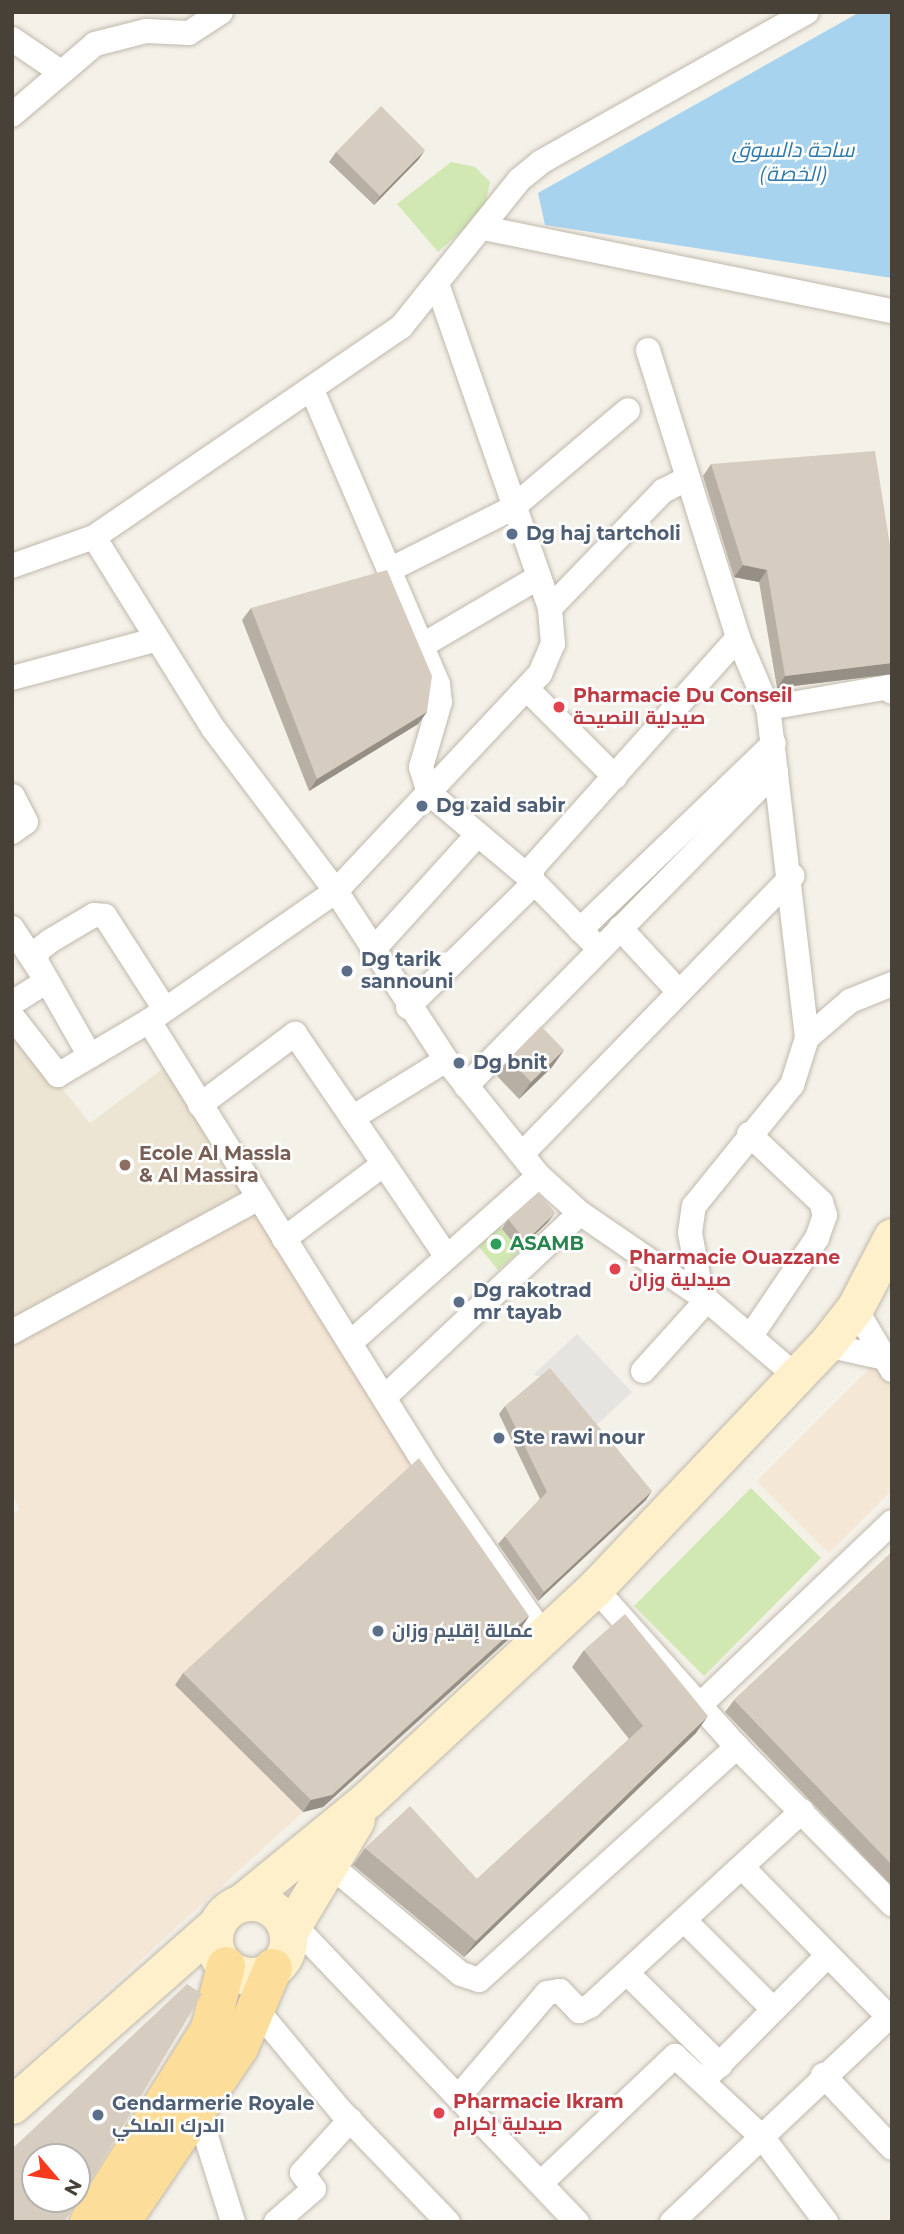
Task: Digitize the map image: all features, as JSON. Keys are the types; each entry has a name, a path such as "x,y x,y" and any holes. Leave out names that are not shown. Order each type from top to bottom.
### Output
{"main road":[{"path":"12,2128 225,1936 595,1588 826,1345 855,1308 892,1237"},
{"path":"121,2222 199,2114 257,2010 290,1929 368,1799"},
{"path":"12,2105 225,1936 276,1911 290,1929"},
{"path":"225,1936 249,1976 273,1968"},
{"path":"89,2222 210,2029 225,1936"}],"street":[{"path":"12,116 59,71 109,38 189,33 220,12"},
{"path":"12,566 93,537 373,350 438,287 482,228 541,162 807,12"},
{"path":"12,39 59,71"},
{"path":"482,228 892,311"},
{"path":"12,1016 58,1074 90,1056 336,891 528,690 553,644 550,608 511,509 438,287"},
{"path":"643,1371 704,1298 690,1219 708,1181 792,1085 807,1038 792,876 768,708 738,638 648,350"},
{"path":"313,390 389,570 424,645 440,702 422,758 429,793 530,878 599,949"},
{"path":"389,570 511,509 628,410"},
{"path":"550,608 663,491 688,478"},
{"path":"93,537 155,640 336,891 408,1007 466,1086 539,1176 580,1213 704,1298 797,1377"},
{"path":"424,645 537,578"},
{"path":"408,1007 529,888 533,867 738,638"},
{"path":"12,678 155,640"},
{"path":"768,708 891,689"},
{"path":"528,690 615,777"},
{"path":"580,930 774,743"},
{"path":"466,1086 776,771"},
{"path":"12,832 26,822 13,796"},
{"path":"373,950 478,834"},
{"path":"522,1154 792,876"},
{"path":"90,1056 35,959 39,949 101,914 126,940 156,1014 200,1105 257,1199 387,1395 430,1472 544,1636"},
{"path":"12,928 47,981"},
{"path":"620,928 679,992"},
{"path":"12,1003 47,981"},
{"path":"807,1038 850,1000 892,984"},
{"path":"200,1105 295,1034 447,1257"},
{"path":"352,1118 446,1060"},
{"path":"749,1134 821,1202 825,1215 751,1336"},
{"path":"284,1239 384,1164"},
{"path":"350,1343 539,1176"},
{"path":"12,1332 257,1199"},
{"path":"387,1395 580,1213"},
{"path":"855,1308 886,1364"},
{"path":"826,1345 886,1364"},
{"path":"700,1705 892,1522"},
{"path":"595,1588 737,1747 892,1904"},
{"path":"330,1865 461,1974 478,1980 506,1962 737,1747"},
{"path":"460,2095 547,1993 560,1991 579,2011 630,1976 802,1811"},
{"path":"672,2222 762,2138 823,2075 890,2015 827,1956 743,1868"},
{"path":"687,1923 773,2009"},
{"path":"290,1929 460,2095 578,2222"},
{"path":"712,2072 827,1956"},
{"path":"630,1976 712,2072 826,2222"},
{"path":"257,2010 349,2120 448,2222"},
{"path":"541,2183 675,2056 712,2072"},
{"path":"823,2075 892,2148"},
{"path":"199,2114 233,2222"},
{"path":"276,2222 314,2189 302,2173 349,2120"}],"shaded area":[{"name":"Ecole Al Massla & Al Massira","path":"20,1036 90,1123 173,1061 265,1207 12,1339 12,1041"},
{"path":"265,1207 421,1460 175,1685 303,1812 12,2077 12,1514 19,1510 12,1491 12,1340"},
{"path":"577,1334 632,1392 588,1433 544,1377 533,1375"},
{"path":"875,1363 892,1379 892,1490 829,1553 757,1481"}],"green space":[{"path":"451,162 475,167 490,182 484,211 438,252 397,204"},
{"name":"ASAMB","path":"494,1219 520,1251 498,1270 471,1237"},
{"path":"751,1488 821,1558 704,1676 634,1606"}],"water":[{"name":"ساحة دالسوق (الخصة)","path":"860,12 892,12 892,278 545,225 538,193"}],"building":[{"path":"381,106 425,150 380,196 336,152"},
{"path":"875,451 892,558 892,663 785,676 767,570 743,565 711,464"},
{"path":"387,570 432,676 427,712 317,779 251,608"},
{"path":"541,1026 564,1050 531,1082 509,1059"},
{"path":"539,1192 555,1213 526,1241 508,1219"},
{"path":"550,1368 652,1491 544,1592 505,1536 547,1492 505,1406"},
{"name":"عمالة إقليم وزان","path":"419,1458 529,1616 332,1795 311,1800 183,1673"},
{"path":"892,1552 892,1865 734,1700"},
{"path":"625,1614 708,1716 476,1941 365,1848 410,1806 477,1879 643,1726 584,1650"},
{"name":"Gendarmerie Royale الدرك الملكي","path":"187,1984 202,1994 91,2180 91,2143 21,2143 21,2213 70,2213 64,2222 12,2222 12,2149"}],"place":[{"name":"Dg haj tartcholi","path":"512,534"},
{"name":"Pharmacie Du Conseil صيدلية النصيحة","path":"559,707"},
{"name":"Dg zaid sabir","path":"422,806"},
{"name":"Dg tarik sannouni","path":"347,971"},
{"name":"Dg bnit","path":"459,1063"},
{"name":"Ecole Al Massla & Al Massira","path":"125,1165"},
{"name":"ASAMB","path":"496,1244"},
{"name":"Pharmacie Ouazzane صيدلية وزان","path":"615,1269"},
{"name":"Dg rakotrad mr tayab","path":"459,1302"},
{"name":"Ste rawi nour","path":"499,1438"},
{"name":"عمالة إقليم وزان","path":"378,1631"},
{"name":"Pharmacie Ikram صيدلية إكرام","path":"439,2113"},
{"name":"Gendarmerie Royale الدرك الملكي","path":"98,2115"}]}
